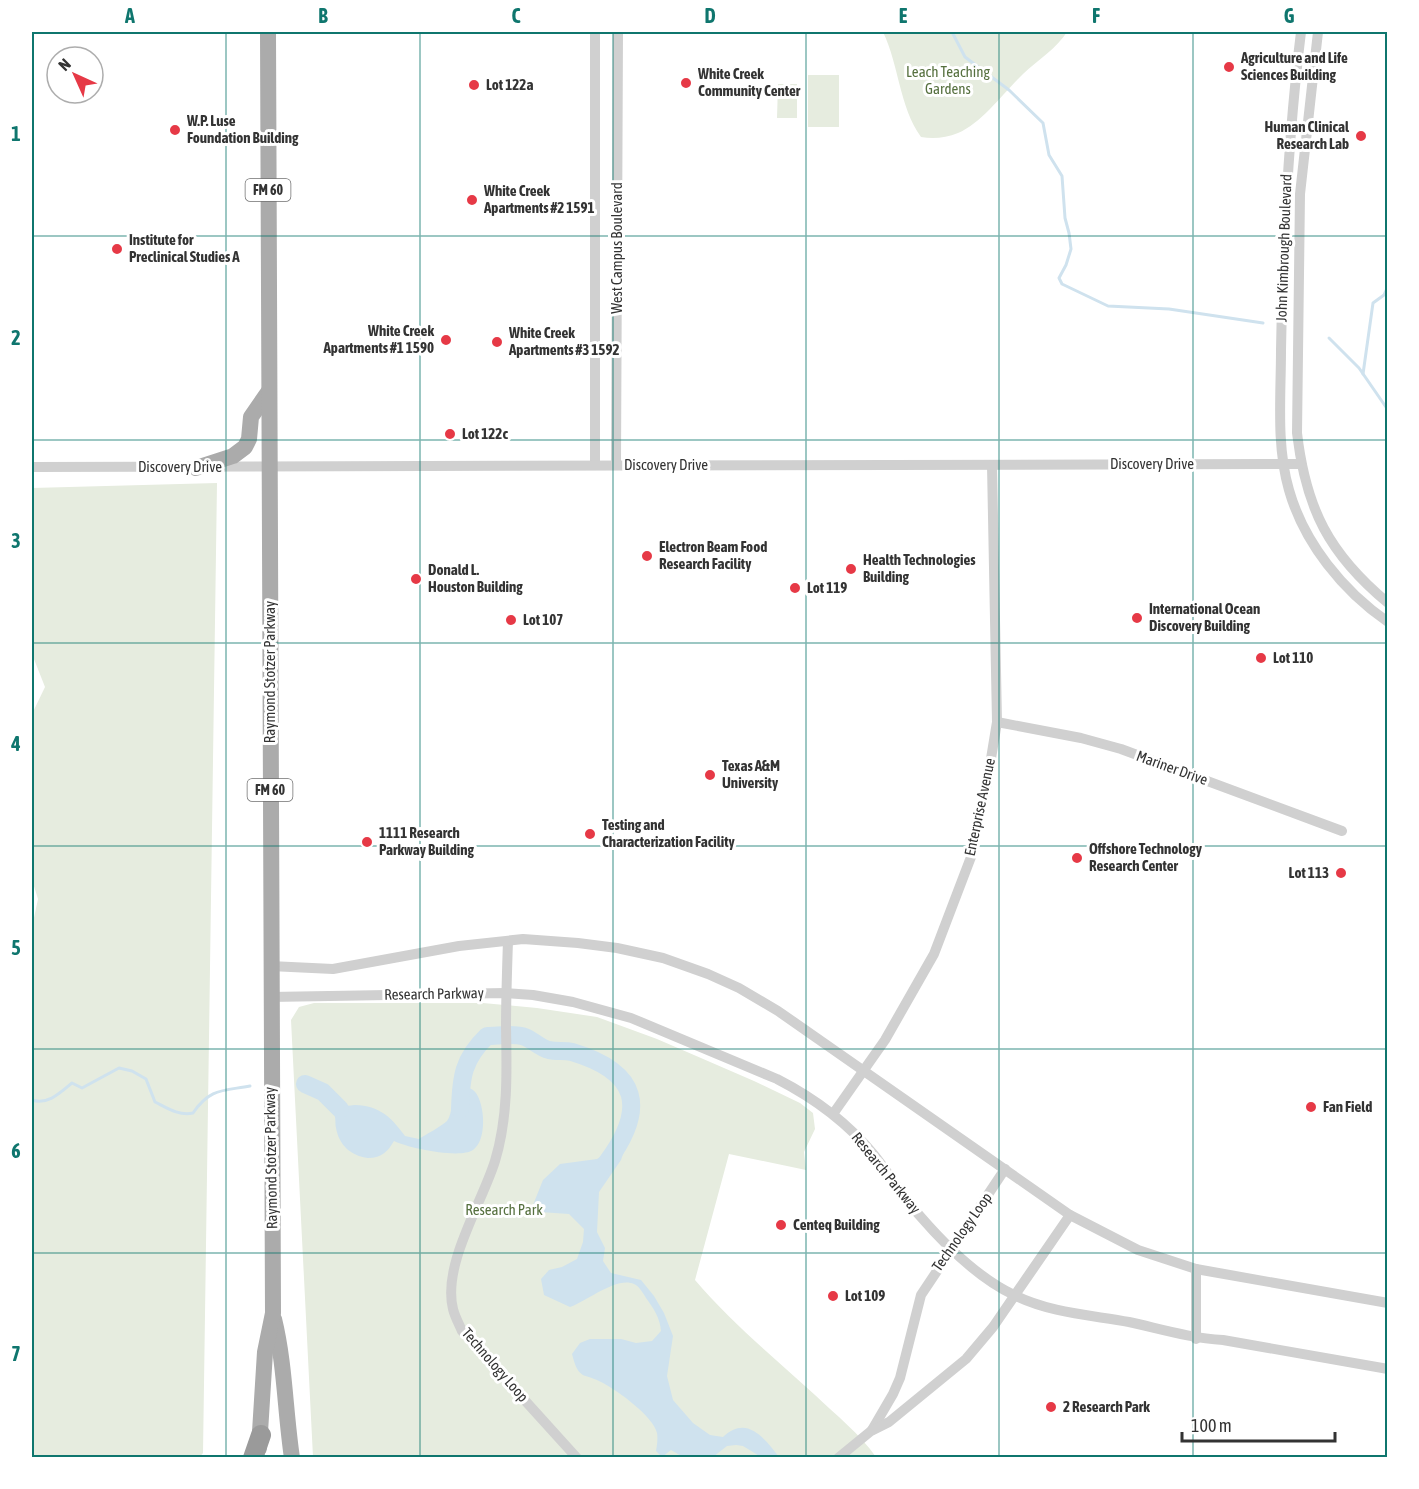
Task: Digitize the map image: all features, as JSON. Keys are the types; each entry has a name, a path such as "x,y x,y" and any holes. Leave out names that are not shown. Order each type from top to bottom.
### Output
{"highway":[{"path":"253,1458 261,1435"}],"main road":[{"name":"Raymond Stotzer Parkway","path":"268,32 273,1313 281,1349 283,1389 292,1458"},
{"path":"196,468 233,456 245,447 249,439 251,417 269,391"},
{"name":"Raymond Stotzer Parkway","path":"258,1458 265,1352 273,1313"}],"street":[{"name":"West Campus Boulevard","path":"594,32 595,465"},
{"name":"West Campus Boulevard","path":"616,465 618,32"},
{"name":"John Kimbrough Boulevard","path":"1282,465 1280,415 1285,217 1290,122 1301,32"},
{"name":"John Kimbrough Boulevard","path":"1301,464 1297,433 1300,195 1318,32"},
{"path":"1297,62 1315,64"},
{"path":"595,357 616,357"},
{"path":"1301,464 1310,498 1340,556 1367,586 1388,603"},
{"name":"Discovery Drive","path":"32,467 1301,464"},
{"name":"Enterprise Avenue","path":"833,1114 885,1040 934,954 970,857 987,783 997,722 992,465"},
{"path":"1282,465 1289,493 1305,529 1325,561 1341,583 1368,608 1387,621"},
{"name":"Mariner Drive","path":"997,722 1082,738 1121,750 1342,831"},
{"path":"270,966 333,969 459,946 535,939 617,948 663,958 739,988 778,1011 1070,1215 1138,1250 1196,1269 1388,1303"},
{"name":"Technology Loop","path":"508,941 507,1064 502,1132 495,1161 461,1247 451,1290 453,1310 467,1337 577,1458"},
{"name":"Research Parkway","path":"270,997 506,993 573,1002 631,1018 777,1079 798,1090 833,1114 872,1152 918,1214 950,1249 1015,1296 1059,1310 1152,1327 1196,1339 1223,1340 1388,1369"},
{"name":"Technology Loop","path":"871,1431 900,1378 921,1295 1005,1169"},
{"name":"Technology Loop","path":"838,1458 871,1431 889,1422 966,1359 993,1327 1070,1215"},
{"path":"1196,1269 1196,1339"}],"green space":[{"name":"Leach Teaching Gardens","path":"883,32 1067,32 976,122 958,133 935,138 921,137 914,125"},
{"path":"808,75 839,75 839,127 808,127"},
{"path":"778,84 797,84 797,118 777,118"},
{"path":"217,483 203,1453 199,1458 32,1457 32,927 38,899 32,880 32,714 45,687 32,654 32,488"},
{"name":"Research Park","path":"314,1003 483,1003 597,1017 657,1039 754,1081 800,1103 813,1113 815,1129 804,1152 806,1170 729,1154 695,1280 738,1325 863,1440 876,1457 313,1457 291,1020 299,1007"}],"water":[{"path":"464,1086 476,1093 483,1114 483,1123 478,1145 473,1150 457,1153 410,1147 394,1141 387,1151 377,1157 368,1158 356,1155 340,1140 334,1114 321,1099 323,1092 345,1106 364,1106 378,1110 390,1118 405,1136 419,1139 447,1121 456,1089"},
{"path":"622,1142 625,1148 621,1160 599,1192 597,1232 605,1248 603,1261 611,1273 641,1280 664,1313 673,1336 667,1376 673,1400 693,1423 710,1435 723,1437 740,1428 748,1428 768,1443 779,1457 761,1457 743,1446 736,1445 727,1446 713,1457 683,1457 671,1450 662,1457 656,1451 657,1435 649,1419 617,1392 583,1375 577,1369 572,1354 580,1343 590,1339 621,1339 636,1343 652,1341 661,1331 659,1322 638,1286 627,1282 611,1286 570,1307 544,1295 541,1279 549,1270 562,1267 577,1259 583,1242 584,1229 569,1214 540,1212 533,1205 543,1180 560,1164 597,1159"}],"waterway":[{"path":"952,32 965,57 1009,90 1043,123 1049,155 1062,176 1065,218 1071,249 1059,278 1062,284 1108,306 1169,309 1263,323"},
{"path":"1363,374 1373,303 1384,295 1388,286"},
{"path":"1329,338 1359,368 1388,410"},
{"path":"460,1109 465,1069 473,1053 487,1036 521,1036 552,1051 572,1052 594,1060 611,1070 623,1081 630,1094 631,1109 628,1125 620,1143 607,1162"},
{"path":"32,1100 49,1099 72,1083 82,1088 119,1068 132,1071 146,1079 155,1102 183,1113 193,1113 205,1099 218,1092 250,1086"},
{"path":"305,1084 323,1092 340,1109"}],"place":[{"name":"Agriculture and Life Sciences Building","path":"1229,67"},
{"name":"White Creek Community Center","path":"686,83"},
{"name":"Lot 122a","path":"474,85"},
{"name":"W.P. Luse Foundation Building","path":"175,130"},
{"name":"Human Clinical Research Lab","path":"1361,136"},
{"name":"White Creek Apartments #2 1591","path":"472,200"},
{"name":"Institute for Preclinical Studies A","path":"117,249"},
{"name":"White Creek Apartments #1 1590","path":"446,340"},
{"name":"White Creek Apartments #3 1592","path":"497,342"},
{"name":"Lot 122c","path":"450,434"},
{"name":"Electron Beam Food Research Facility","path":"647,556"},
{"name":"Health Technologies Building","path":"851,569"},
{"name":"Donald L. Houston Building","path":"416,579"},
{"name":"Lot 119","path":"795,588"},
{"name":"International Ocean Discovery Building","path":"1137,618"},
{"name":"Lot 107","path":"511,620"},
{"name":"Lot 110","path":"1261,658"},
{"name":"Texas A&M University","path":"710,775"},
{"name":"Testing and Characterization Facility","path":"590,834"},
{"name":"1111 Research Parkway Building","path":"367,842"},
{"name":"Offshore Technology Research Center","path":"1077,858"},
{"name":"Lot 113","path":"1341,873"},
{"name":"Fan Field","path":"1311,1107"},
{"name":"Centeq Building","path":"781,1225"},
{"name":"Lot 109","path":"833,1296"},
{"name":"2 Research Park","path":"1051,1407"}]}
